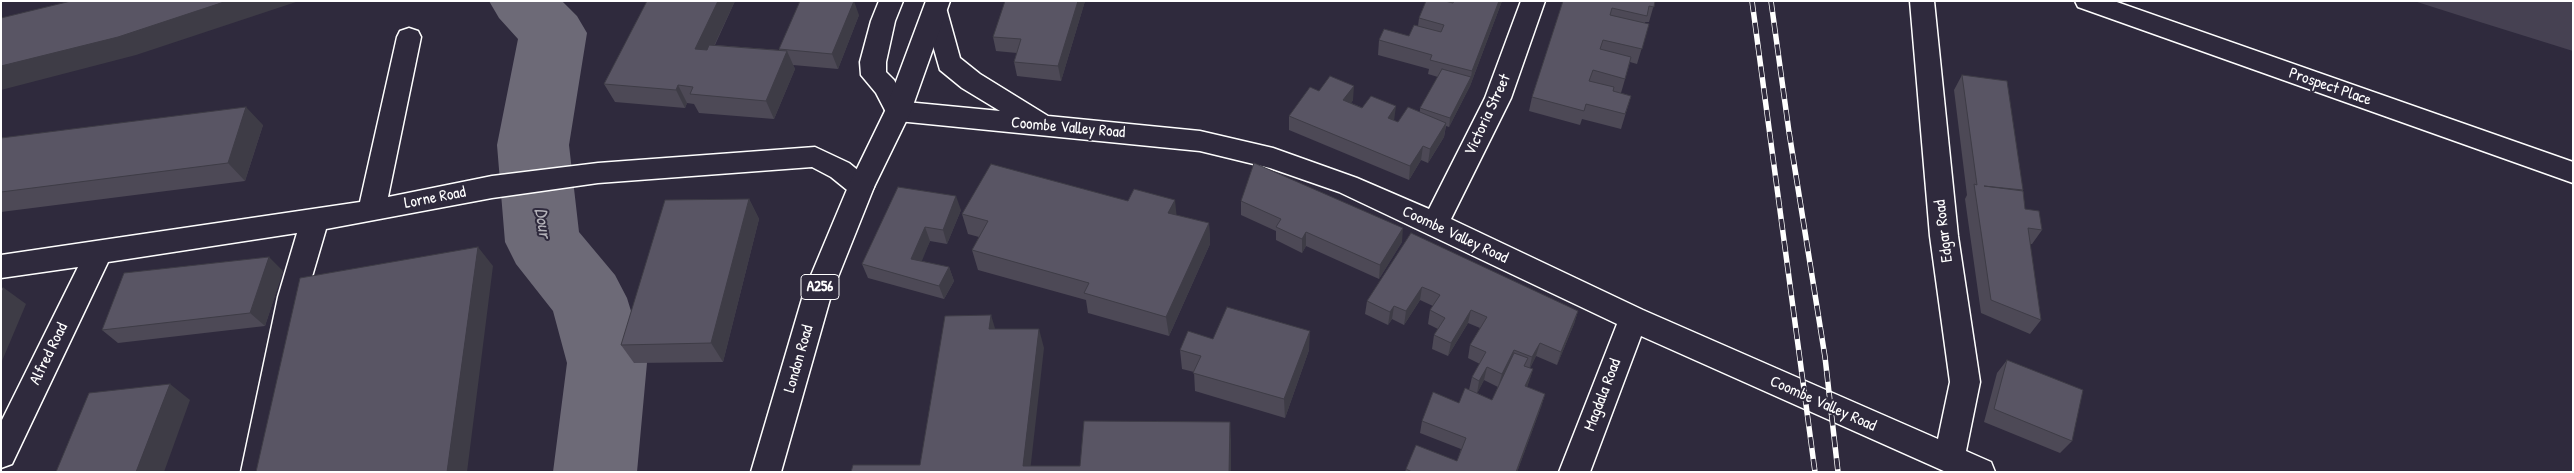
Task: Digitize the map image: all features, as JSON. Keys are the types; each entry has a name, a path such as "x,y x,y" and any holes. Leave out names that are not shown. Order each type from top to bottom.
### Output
{"street":[{"path":"891,1 883,21 873,62 874,75 885,87 898,111"},
{"name":"Victoria Street","path":"1435,224 1498,98 1533,1"},
{"name":"Edgar Road","path":"1922,1 1944,236 1965,382 1949,458"},
{"name":"Prospect Place","path":"2087,1 2573,173"},
{"path":"936,6 949,63 971,81 1042,125"},
{"name":"London Road","path":"766,472 818,292 861,187 898,111 936,6"},
{"path":"372,211 409,36"},
{"name":"Coombe Valley Road","path":"898,111 951,118 1200,141 1273,158 1348,185 1435,224 1632,319 1980,472"},
{"name":"Lorne Road","path":"1,267 98,254 372,211 492,187 598,173 815,157 840,170 861,187"},
{"path":"256,472 292,297 315,220"},
{"name":"Alfred Road","path":"1,454 98,254"},
{"name":"Magdala Road","path":"1574,472 1632,319"}],"shaded area":[{"path":"2414,1 2573,1 2573,51 2480,22"}],"building":[{"path":"71,1 227,1 118,37 1,66 1,18"},
{"path":"647,1 718,1 695,49 707,50 709,45 787,51 766,101 690,94 693,87 678,85 676,90 604,84"},
{"path":"800,1 854,1 832,54 779,49"},
{"path":"1005,1 1078,1 1058,66 1014,62 1021,39 993,37"},
{"path":"1426,1 1453,3 1454,1 1499,1 1472,71 1430,60 1432,55 1379,40 1384,29 1409,36 1414,25 1441,32 1444,25 1419,18"},
{"path":"1563,1 1655,1 1654,7 1649,6 1647,16 1612,8 1610,15 1649,24 1642,49 1603,40 1600,49 1631,57 1625,79 1593,70 1589,81 1614,87 1613,91 1631,96 1625,114 1586,104 1584,111 1532,97"},
{"path":"1442,69 1471,77 1450,118 1420,108"},
{"path":"1962,75 2007,81 2023,190 1984,186 2023,191 2025,209 2039,211 2042,230 2028,228 2041,320 1991,300 1974,184 1977,185"},
{"path":"1330,76 1354,86 1343,100 1362,108 1371,96 1396,106 1388,118 1398,122 1408,107 1446,123 1430,149 1423,146 1410,166 1289,116 1310,87 1319,91"},
{"path":"246,107 228,163 1,192 1,138"},
{"path":"1254,163 1403,228 1380,265 1306,232 1302,239 1276,227 1281,219 1241,201"},
{"path":"991,164 1128,201 1134,189 1175,200 1168,213 1209,223 1166,317 1084,293 1089,283 972,250 988,221 962,214"},
{"path":"898,187 956,196 943,230 925,227 911,259 949,267 939,286 862,264"},
{"path":"749,199 711,343 621,345 665,200"},
{"path":"1411,233 1578,311 1561,352 1540,343 1532,357 1514,350 1502,374 1487,367 1479,381 1472,377 1486,352 1470,345 1487,317 1471,310 1451,343 1434,335 1445,318 1430,310 1440,295 1432,291 1422,287 1406,311 1394,306 1390,312 1367,301"},
{"path":"478,247 447,472 256,472 300,278"},
{"path":"269,257 250,313 102,330 124,273"},
{"path":"1227,307 1310,331 1284,399 1193,373 1201,356 1180,350 1188,331 1213,339"},
{"path":"991,315 989,329 1039,329 1023,466 1080,466 1084,421 1230,422 1229,472 851,472 853,465 920,465 945,316"},
{"path":"1514,353 1528,358 1524,366 1533,369 1525,386 1545,394 1516,472 1412,472 1406,469 1416,445 1457,461 1466,438 1422,421 1433,392 1459,403 1465,388 1492,400"},
{"path":"2007,360 2083,390 2072,441 1994,409"},
{"path":"170,384 136,472 56,472 89,393"}],"waterway":[{"name":"Dour","path":"522,1 553,33 533,145 543,242 588,298 607,363 595,472"}],"railway":[{"path":"1752,1 1815,472"},
{"path":"1771,1 1789,132 1825,357 1838,472"}]}
